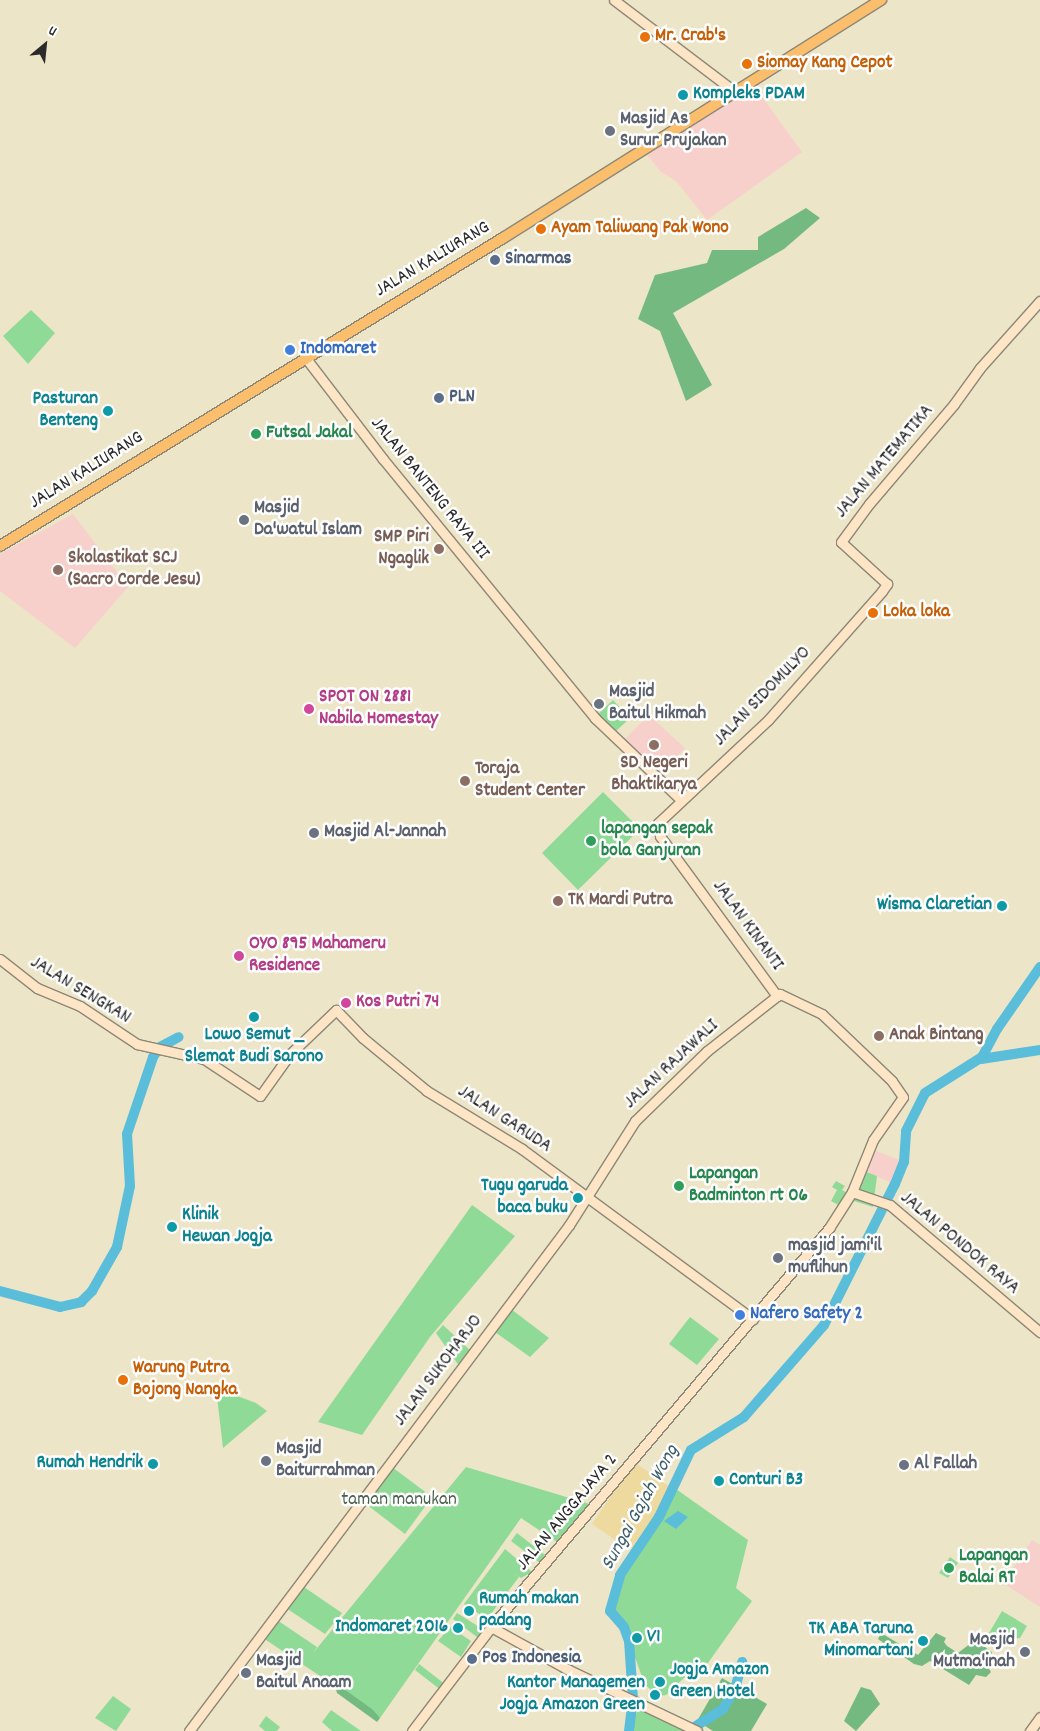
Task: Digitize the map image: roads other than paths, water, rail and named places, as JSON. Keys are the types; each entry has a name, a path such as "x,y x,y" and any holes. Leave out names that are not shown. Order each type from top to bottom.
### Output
{"main road":[{"path":"614,0 735,92"},
{"name":"JALAN KALIURANG","path":"0,546 305,357 503,238 881,0"},
{"name":"JALAN MATEMATIKA","path":"887,584 840,542 900,465 954,404 980,368 1040,301"},
{"name":"JALAN BANTENG RAYA III","path":"305,357 467,563 595,718 681,800"},
{"name":"JALAN SIDOMULYO","path":"656,826 681,800 768,720 887,584"},
{"name":"JALAN KINANTI","path":"656,826 660,836 778,996"},
{"name":"JALAN SENGKAN","path":"0,959 37,988 80,1006 145,1048 204,1059 260,1096"},
{"name":"JALAN ANGGAJAYA 2","path":"412,1731 491,1627 829,1228 853,1189 873,1140 903,1097 892,1081 822,1014 780,994 778,996"},
{"name":"JALAN RAJAWALI","path":"588,1198 612,1154 649,1105 707,1051 778,996"},
{"name":"JALAN GARUDA","path":"260,1096 290,1054 336,1010 363,1038 428,1091 515,1145 753,1319"},
{"name":"JALAN PONDOK RAYA","path":"853,1189 890,1205 1040,1332"},
{"name":"JALAN SUKOHARJO","path":"190,1731 588,1198"},
{"path":"491,1627 645,1708 697,1731"},
{"path":"1030,1731 1040,1717"}],"water":[{"path":"678,1511 688,1517 676,1529 664,1521"}],"waterway":[{"path":"1040,967 997,1029 981,1059 1040,1050"},
{"path":"0,1291 60,1307 81,1302 92,1291 117,1247 130,1186 127,1134 153,1057 160,1047 179,1037"},
{"name":"Sungai Gajah Wong","path":"629,1731 633,1699 629,1641 624,1627 610,1611 620,1575 659,1517 691,1450 744,1417 824,1325 895,1184 904,1162 906,1131 925,1093 982,1057"},
{"path":"696,1726 723,1709 735,1689 742,1662"}],"place":[{"name":"Mr. Crab's","path":"645,37"},
{"name":"Siomay Kang Cepot","path":"747,64"},
{"name":"Kompleks PDAM","path":"683,95"},
{"name":"Masjid As Surur Prujakan","path":"610,131"},
{"name":"Ayam Taliwang Pak Wono","path":"541,229"},
{"name":"Sinarmas","path":"495,260"},
{"name":"Indomaret","path":"290,350"},
{"name":"PLN","path":"439,398"},
{"name":"Pasturan Benteng","path":"108,411"},
{"name":"Futsal Jakal","path":"256,434"},
{"name":"Masjid Da'watul Islam","path":"244,520"},
{"name":"SMP Piri Ngaglik","path":"439,549"},
{"name":"Skolastikat SCJ (Sacro Corde Jesu)","path":"58,570"},
{"name":"Loka loka","path":"873,613"},
{"name":"Masjid Baitul Hikmah","path":"599,704"},
{"name":"SPOT ON 2881 Nabila Homestay","path":"309,709"},
{"name":"SD Negeri Bhaktikarya","path":"654,745"},
{"name":"Toraja Student Center","path":"465,781"},
{"name":"Masjid Al-Jannah","path":"314,833"},
{"name":"lapangan sepak bola Ganjuran","path":"591,841"},
{"name":"TK Mardi Putra","path":"558,901"},
{"name":"Wisma Claretian","path":"1002,906"},
{"name":"OYO 895 Mahameru Residence","path":"239,956"},
{"name":"Kos Putri 74","path":"346,1003"},
{"name":"Lowo Semut _ Slemat Budi Sarono","path":"254,1017"},
{"name":"Anak Bintang","path":"879,1036"},
{"name":"Lapangan Badminton rt 06","path":"679,1186"},
{"name":"Tugu garuda baca buku","path":"578,1198"},
{"name":"Klinik Hewan Jogja","path":"172,1227"},
{"name":"masjid jami'il muflihun","path":"778,1258"},
{"name":"Nafero Safety 2","path":"740,1315"},
{"name":"Warung Putra Bojong Nangka","path":"123,1380"},
{"name":"Masjid Baiturrahman","path":"266,1461"},
{"name":"Rumah Hendrik","path":"153,1464"},
{"name":"Al Fallah","path":"904,1465"},
{"name":"Conturi B3","path":"719,1481"},
{"name":"Lapangan Balai RT","path":"949,1568"},
{"name":"Rumah makan padang","path":"469,1611"},
{"name":"Indomaret 2016","path":"458,1628"},
{"name":"V1","path":"637,1638"},
{"name":"TK ABA Taruna Minomartani","path":"923,1641"},
{"name":"Masjid Mutma'inah","path":"1025,1652"},
{"name":"Pos Indonesia","path":"472,1659"},
{"name":"Masjid Baitul Anaam","path":"246,1673"},
{"name":"Jogja Amazon Green Hotel","path":"660,1682"},
{"name":"Kantor Managemen Jogja Amazon Green","path":"655,1695"}],"park label":[{"name":"taman manukan","path":"399,1501"}]}
